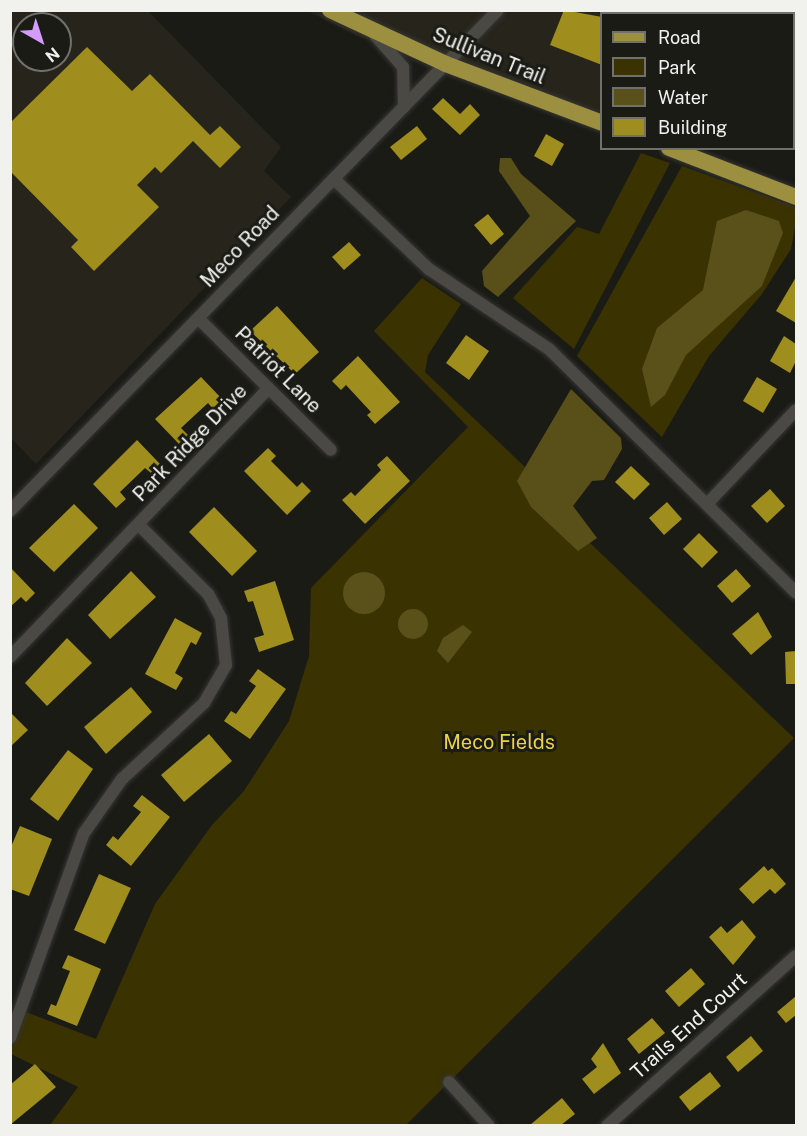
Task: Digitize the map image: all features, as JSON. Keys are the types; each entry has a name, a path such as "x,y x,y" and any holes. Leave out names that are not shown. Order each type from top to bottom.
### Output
{"main road":[{"name":"Sullivan Trail","path":"330,10 446,64 600,122"},
{"path":"674,150 796,197"}],"street":[{"name":"Meco Road","path":"10,511 498,10"},
{"path":"368,28 403,67 404,106"},
{"path":"334,179 429,269 549,349 796,593"},
{"name":"Patriot Lane","path":"198,318 331,450"},
{"name":"Park Ridge Drive","path":"10,657 269,388"},
{"path":"707,504 796,410"},
{"name":"Park Ridge Drive","path":"10,1038 84,833 122,779 204,703 226,665 222,618 208,594 139,525"},
{"name":"Trails End Court","path":"607,1125 796,956"},
{"path":"449,1082 489,1125"}],"shaded area":[{"path":"10,11 148,11 281,147 264,171 291,197 36,464 11,438"},
{"path":"308,11 730,11 600,12 600,121 358,36"},
{"path":"500,158 511,158 521,174 576,221 498,297 484,286 482,271 530,216 499,171"},
{"path":"571,389 621,438 622,449 604,480 592,481 573,506 597,538 578,551 531,507 517,481"}],"green space":[{"path":"641,153 670,163 574,349 513,298 577,227 599,234"},
{"path":"682,166 796,207 796,222 791,249 762,294 709,356 662,437 577,356"},
{"name":"Meco Fields","path":"422,278 461,304 428,355 425,372 526,468 521,477 794,738 406,1125 50,1125 78,1087 11,1054 11,1038 21,1010 96,1039 155,904 212,825 244,791 289,721 309,656 311,588 468,427 374,331"}],"water":[{"path":"746,210 779,221 783,233 762,286 686,355 665,395 651,407 642,369 657,328 703,290 717,221"},
{"path":"364,572 379,578 385,593 379,608 364,614 349,608 343,593 349,578"},
{"path":"413,609 424,613 428,624 424,635 413,639 402,635 398,624 402,613"},
{"path":"463,625 472,632 448,663 437,651 443,638"}],"building":[{"path":"564,10 600,17 600,64 550,45"},
{"path":"87,47 132,91 150,74 210,135 220,126 241,147 220,168 193,141 161,173 155,167 137,185 159,207 94,271 71,247 78,240 10,171 10,123 62,72 72,72 72,62"},
{"path":"443,98 460,114 470,104 480,115 460,135 432,109"},
{"path":"417,126 427,139 401,160 390,147"},
{"path":"546,134 564,144 552,166 534,156"},
{"path":"488,214 504,234 491,245 474,225"},
{"path":"349,242 361,255 344,270 332,257"},
{"path":"796,277 796,323 776,311"},
{"path":"277,306 319,352 295,374 250,331"},
{"path":"466,335 489,351 469,380 446,363"},
{"path":"784,336 796,344 796,361 790,373 770,361"},
{"path":"358,356 400,402 375,424 367,415 371,412 346,385 341,390 332,381"},
{"path":"201,377 223,400 213,409 208,403 181,428 188,435 179,444 155,419"},
{"path":"757,377 777,389 763,413 743,401"},
{"path":"137,440 160,464 151,473 145,468 120,492 126,499 116,508 93,484"},
{"path":"268,448 276,456 271,461 297,487 302,482 311,491 287,515 244,471"},
{"path":"387,456 410,481 365,524 342,500 351,492 355,496 381,470 377,465"},
{"path":"631,466 650,484 634,500 615,482"},
{"path":"770,489 785,506 767,523 751,506"},
{"path":"667,502 682,519 664,535 649,518"},
{"path":"74,504 98,528 54,572 29,548"},
{"path":"214,507 257,551 232,576 189,532"},
{"path":"699,533 718,552 702,568 683,549"},
{"path":"10,567 35,593 26,602 21,597 10,607"},
{"path":"736,569 751,586 732,603 717,586"},
{"path":"131,571 156,597 110,639 88,615"},
{"path":"275,581 294,640 259,652 254,638 264,635 253,601 248,602 244,591"},
{"path":"758,612 772,637 751,655 732,634"},
{"path":"175,618 202,633 196,645 191,642 175,673 183,678 176,690 145,674"},
{"path":"67,638 92,663 47,706 25,683"},
{"path":"796,651 795,684 786,684 785,652"},
{"path":"258,669 286,689 250,739 224,721 231,711 236,714 256,686 249,681"},
{"path":"131,687 152,712 106,754 84,727"},
{"path":"10,712 28,730 10,747"},
{"path":"209,734 232,761 184,802 161,775"},
{"path":"68,750 93,769 58,821 30,799"},
{"path":"142,795 170,817 131,866 106,845 113,836 118,840 141,812 133,806"},
{"path":"20,826 52,839 29,896 10,889 10,849"},
{"path":"764,866 768,871 772,868 786,884 775,894 770,889 753,904 739,889"},
{"path":"99,874 131,888 105,944 74,930"},
{"path":"742,920 756,937 733,965 709,937 721,926 727,933"},
{"path":"68,955 101,969 77,1026 47,1014 51,1004 56,1006 70,971 62,968"},
{"path":"691,968 705,984 679,1007 665,991"},
{"path":"796,996 796,1015 786,1023 777,1012"},
{"path":"652,1018 665,1033 639,1054 627,1039"},
{"path":"751,1036 763,1051 738,1072 726,1057"},
{"path":"603,1043 621,1073 594,1094 582,1079 597,1067 591,1059"},
{"path":"35,1064 56,1087 10,1125 10,1085"},
{"path":"710,1072 721,1086 690,1111 679,1097"},
{"path":"562,1098 575,1114 561,1125 530,1125"}]}
